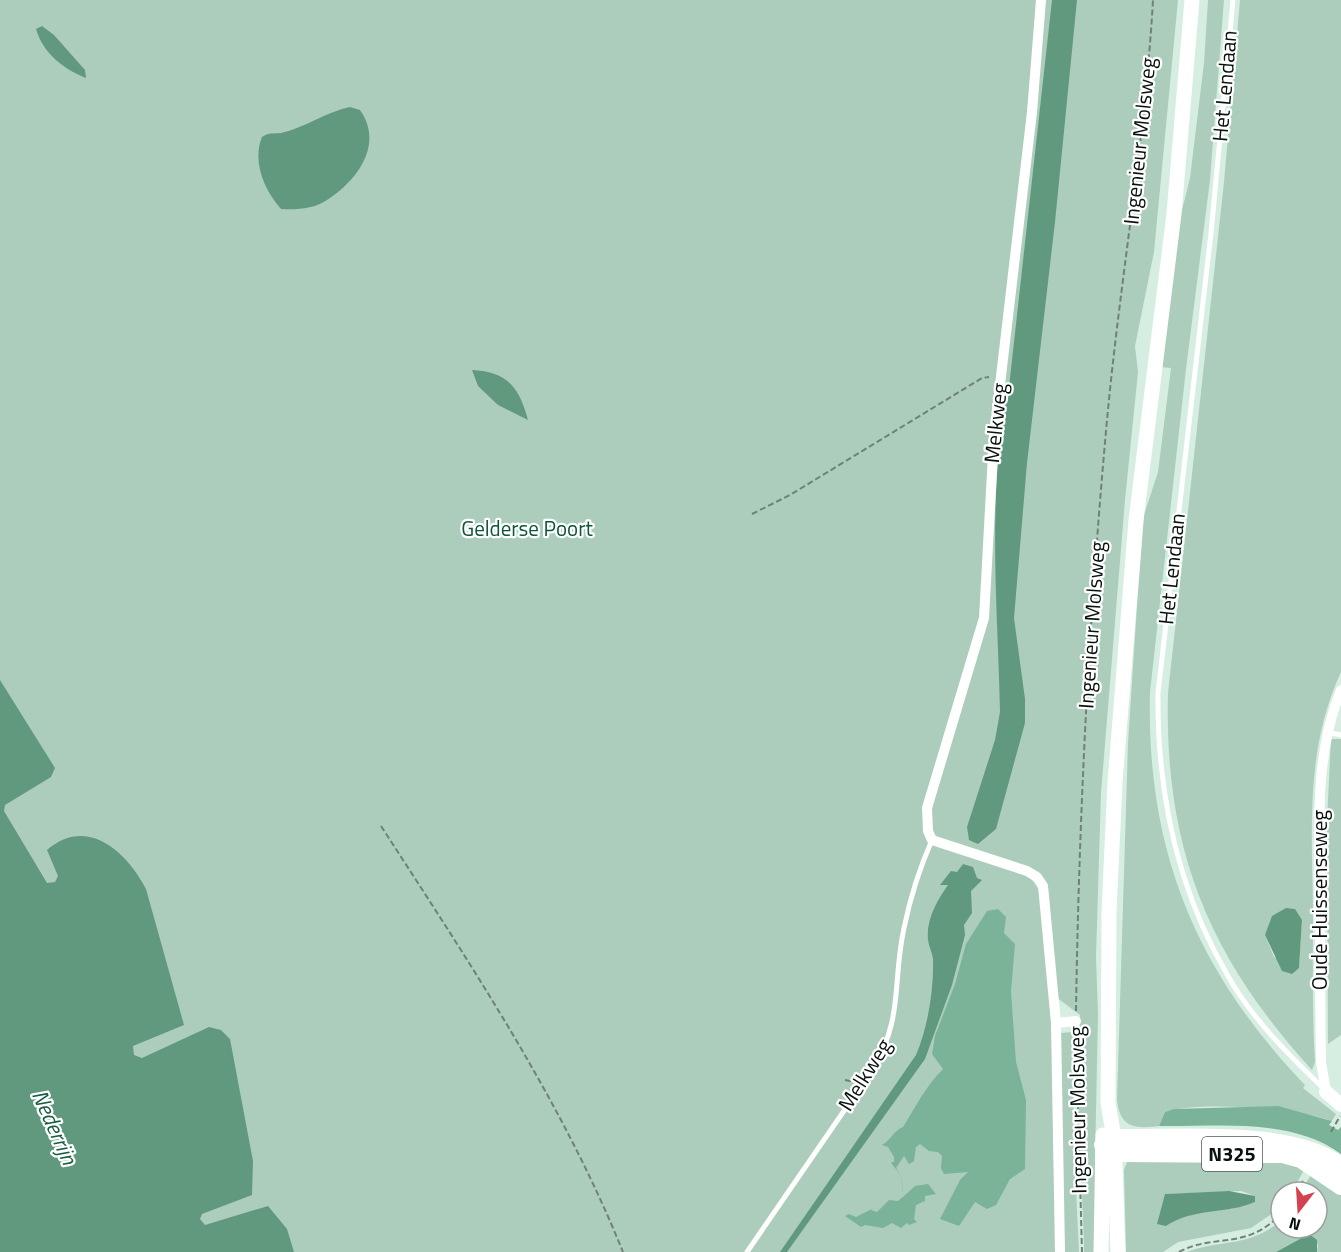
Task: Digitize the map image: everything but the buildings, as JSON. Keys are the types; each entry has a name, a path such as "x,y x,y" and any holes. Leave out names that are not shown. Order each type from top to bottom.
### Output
{"highway":[{"name":"N325","path":"1110,1145 1261,1140 1311,1150 1341,1166"},
{"name":"N325","path":"1110,1145 1283,1154 1301,1159 1331,1177 1341,1186"}],"main road":[{"name":"Ingenieur Molsweg","path":"1118,1252 1108,1103 1109,912 1124,645 1136,520 1174,214 1192,0"},
{"name":"Ingenieur Molsweg","path":"1101,1252 1110,1145"}],"street":[{"name":"Melkweg","path":"932,840 928,831 927,808 984,618 987,519 1000,375 1032,112 1041,0"},
{"name":"Oude Huissenseweg","path":"1326,1092 1321,1062 1319,814 1323,760 1328,732 1341,690"},
{"path":"932,840 1027,871 1038,877 1043,886 1056,1023 1060,1252"},
{"path":"1056,1023 1076,1021"},
{"path":"1326,1092 1341,1105"}],"lane":[{"name":"Het Lendaan","path":"1233,0 1212,222 1158,693 1158,746 1168,823 1187,892 1203,930 1228,978 1283,1049 1326,1092"},
{"path":"1328,732 1341,735"},
{"name":"Melkweg","path":"747,1252 872,1070 887,1043 893,1024 904,929 932,840"}],"path":[{"name":"Ingenieur Molsweg","path":"1082,1252 1076,1021 1082,773 1099,524 1112,377 1143,131 1153,0"},
{"path":"752,514 790,495 982,378 1000,375"},
{"path":"381,826 534,1071 605,1208 623,1252"},
{"path":"1331,1132 1341,1114"},
{"path":"1179,1252 1185,1248 1244,1238 1260,1232 1269,1224"}],"green space":[{"name":"Gelderse Poort","path":"0,0 1178,0 1154,252 1135,346 1138,372 1101,793 1096,957 1098,1015 1096,1252 1084,1252 1079,1119 1080,1015 1056,997 1049,896 1046,889 1036,874 1013,863 1012,869 1032,880 1043,899 1055,1055 1056,1252 212,1252 132,1051 0,804"},
{"path":"1208,0 1224,0 1210,180 1186,369 1150,692 1151,750 1157,804 1169,856 1185,905 1207,952 1234,998 1267,1042 1305,1085 1303,1088 1336,1114 1332,1121 1317,1116 1274,1110 1200,1107 1165,1112 1159,1126 1143,1127 1130,1125 1125,1121 1121,1116 1117,1100 1128,743 1144,515 1158,472 1171,368 1160,367 1177,230 1190,178 1204,63"},
{"path":"1240,0 1341,0 1341,672 1329,701 1321,730 1313,789 1315,1062 1312,1070 1245,985 1220,941 1200,897 1184,850 1174,801 1169,749 1168,693 1224,182","holes":["1302,920 1299,968 1274,957 1265,935"]},
{"path":"1331,739 1341,739 1341,1035 1328,1044 1327,820"},
{"path":"1073,1032 1074,1145 1079,1252 1063,1252 1060,1033"},
{"path":"1287,1159 1304,1170 1299,1180 1269,1180 1269,1216 1251,1228 1178,1242 1163,1252 1126,1252 1124,1170 1127,1162","holes":["1241,1191 1255,1196 1255,1202 1200,1213 1166,1226 1165,1194"]},
{"path":"1312,1173 1323,1180 1308,1180"},
{"path":"1329,1184 1341,1192 1341,1252 1317,1252 1318,1245 1314,1240 1329,1240"},
{"path":"1269,1230 1269,1240 1298,1240 1276,1252 1187,1252 1247,1239"}],"shaded area":[{"path":"998,909 1006,917 1004,933 1015,944 1011,991 1016,1062 1026,1100 1025,1169 1010,1179 996,1205 987,1209 975,1202 959,1226 940,1219 960,1180 968,1172 944,1174 941,1168 942,1156 938,1152 929,1151 920,1144 916,1147 914,1161 909,1164 904,1156 896,1168 900,1175 891,1162 894,1162 894,1157 888,1147 882,1145 903,1127 926,1089 943,1069 932,1054 935,1036 955,984 966,944 987,911"},
{"path":"1278,1106 1332,1121 1329,1125 1338,1130 1341,1127 1341,1154 1321,1142 1277,1129 1159,1126 1165,1112 1174,1109"},
{"path":"928,1184 936,1194 925,1196 925,1201 916,1205 914,1219 917,1222 909,1225 907,1223 901,1228 892,1223 883,1228 865,1225 861,1227 845,1216 849,1214 856,1217 874,1208 871,1210 877,1212 889,1200 898,1201 915,1186"}],"water":[{"path":"1052,0 1077,0 1055,222 1027,463 1014,618 1025,699 1025,723 996,829 978,844 969,840 967,827 995,740 1000,712 995,549 998,466 1009,387"},
{"path":"42,26 54,35 85,70 86,78 69,70 49,53 36,29"},
{"path":"350,107 360,110 367,123 369,136 364,160 357,172 338,192 322,203 305,208 281,209 269,193 261,175 258,156 262,137 290,131 332,112"},
{"path":"472,370 495,374 510,383 521,399 528,420 498,405 478,386"},
{"name":"Nederrijn","path":"0,680 55,768 51,777 5,805 4,811 47,883 55,882 58,876 47,850 62,840 77,836 91,837 117,851 138,875 146,889 184,1025 133,1046 134,1055 142,1058 209,1027 221,1030 230,1039 253,1161 252,1195 202,1214 200,1219 205,1225 268,1206 287,1229 294,1252 0,1252"},
{"path":"963,864 973,867 977,878 982,880 971,891 972,913 964,925 965,935 952,985 925,1059 787,1252 780,1252 916,1055 927,1020 932,983 933,959 928,940 929,925 936,904 948,885 940,885 951,871 957,872"},
{"path":"1286,908 1295,909 1302,920 1299,968 1292,974 1282,971 1265,935 1272,916"},
{"path":"1229,1191 1255,1196 1255,1202 1232,1209 1199,1213 1166,1226 1157,1224 1165,1194"},
{"path":"1298,1240 1317,1240 1317,1252 1276,1252"}]}
